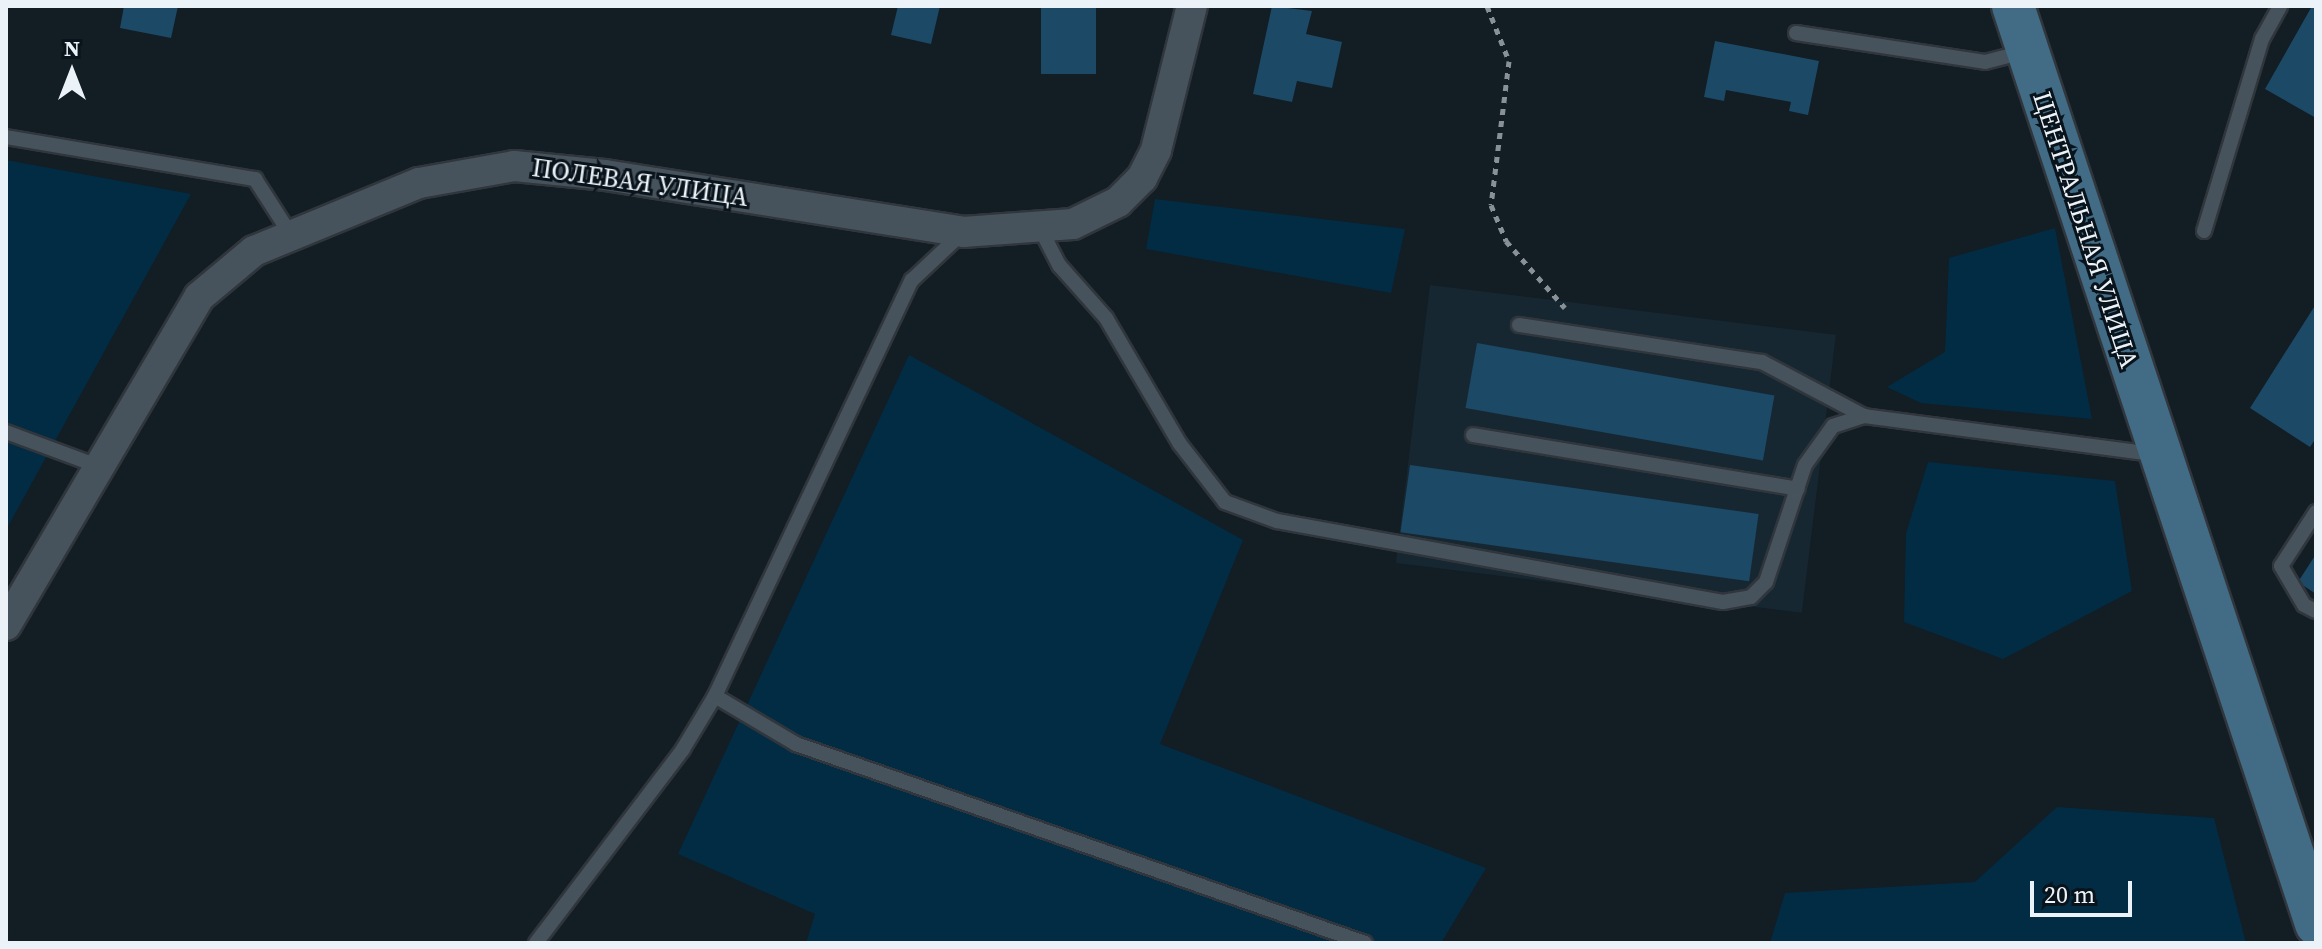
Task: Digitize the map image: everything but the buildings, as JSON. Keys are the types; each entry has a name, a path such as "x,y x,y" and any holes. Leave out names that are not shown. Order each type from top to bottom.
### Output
{"street":[{"name":"ПОЛЕВАЯ УЛИЦА","path":"6,625 95,465 199,297 254,251 419,183 514,166 605,175 963,232 1073,224 1118,202 1142,178 1156,150 1192,6"},
{"name":"ЦЕНТРАЛЬНАЯ УЛИЦА","path":"2013,6 2158,455 2316,924"}],"lane":[{"path":"2204,231 2262,39 2280,6"},
{"path":"1796,33 1985,62 2027,52"},
{"path":"6,137 255,179 291,235"},
{"path":"1040,228 1059,265 1106,318 1180,444 1225,502 1277,521 1723,602 1751,597 1766,582 1805,465 1833,426 1864,416"},
{"path":"536,943 665,774 715,696 906,292 937,253 963,232"},
{"path":"1519,325 1762,362 1864,416 2158,455"},
{"path":"6,432 95,465"},
{"path":"1473,435 1798,489"},
{"path":"2316,512 2281,566 2304,605 2316,611"},
{"path":"715,696 796,744 1365,943"}],"path":[{"path":"1487,6 1509,61 1491,205 1506,241 1560,298 1579,334"}],"shaded area":[{"path":"6,160 191,194 6,530"},
{"path":"1155,199 1405,229 1391,293 1146,249"},
{"path":"2055,228 2092,419 1921,403 1887,387 1945,352 1949,258"},
{"path":"1430,285 1836,335 1802,613 1396,563"},
{"path":"909,355 1243,540 1160,744 1486,868 1441,943 806,943 815,914 678,854"},
{"path":"1928,462 2115,481 2132,591 2003,659 1904,622 1906,533"},
{"path":"2057,807 2214,818 2246,943 1770,943 1785,893 1975,882"}]}
